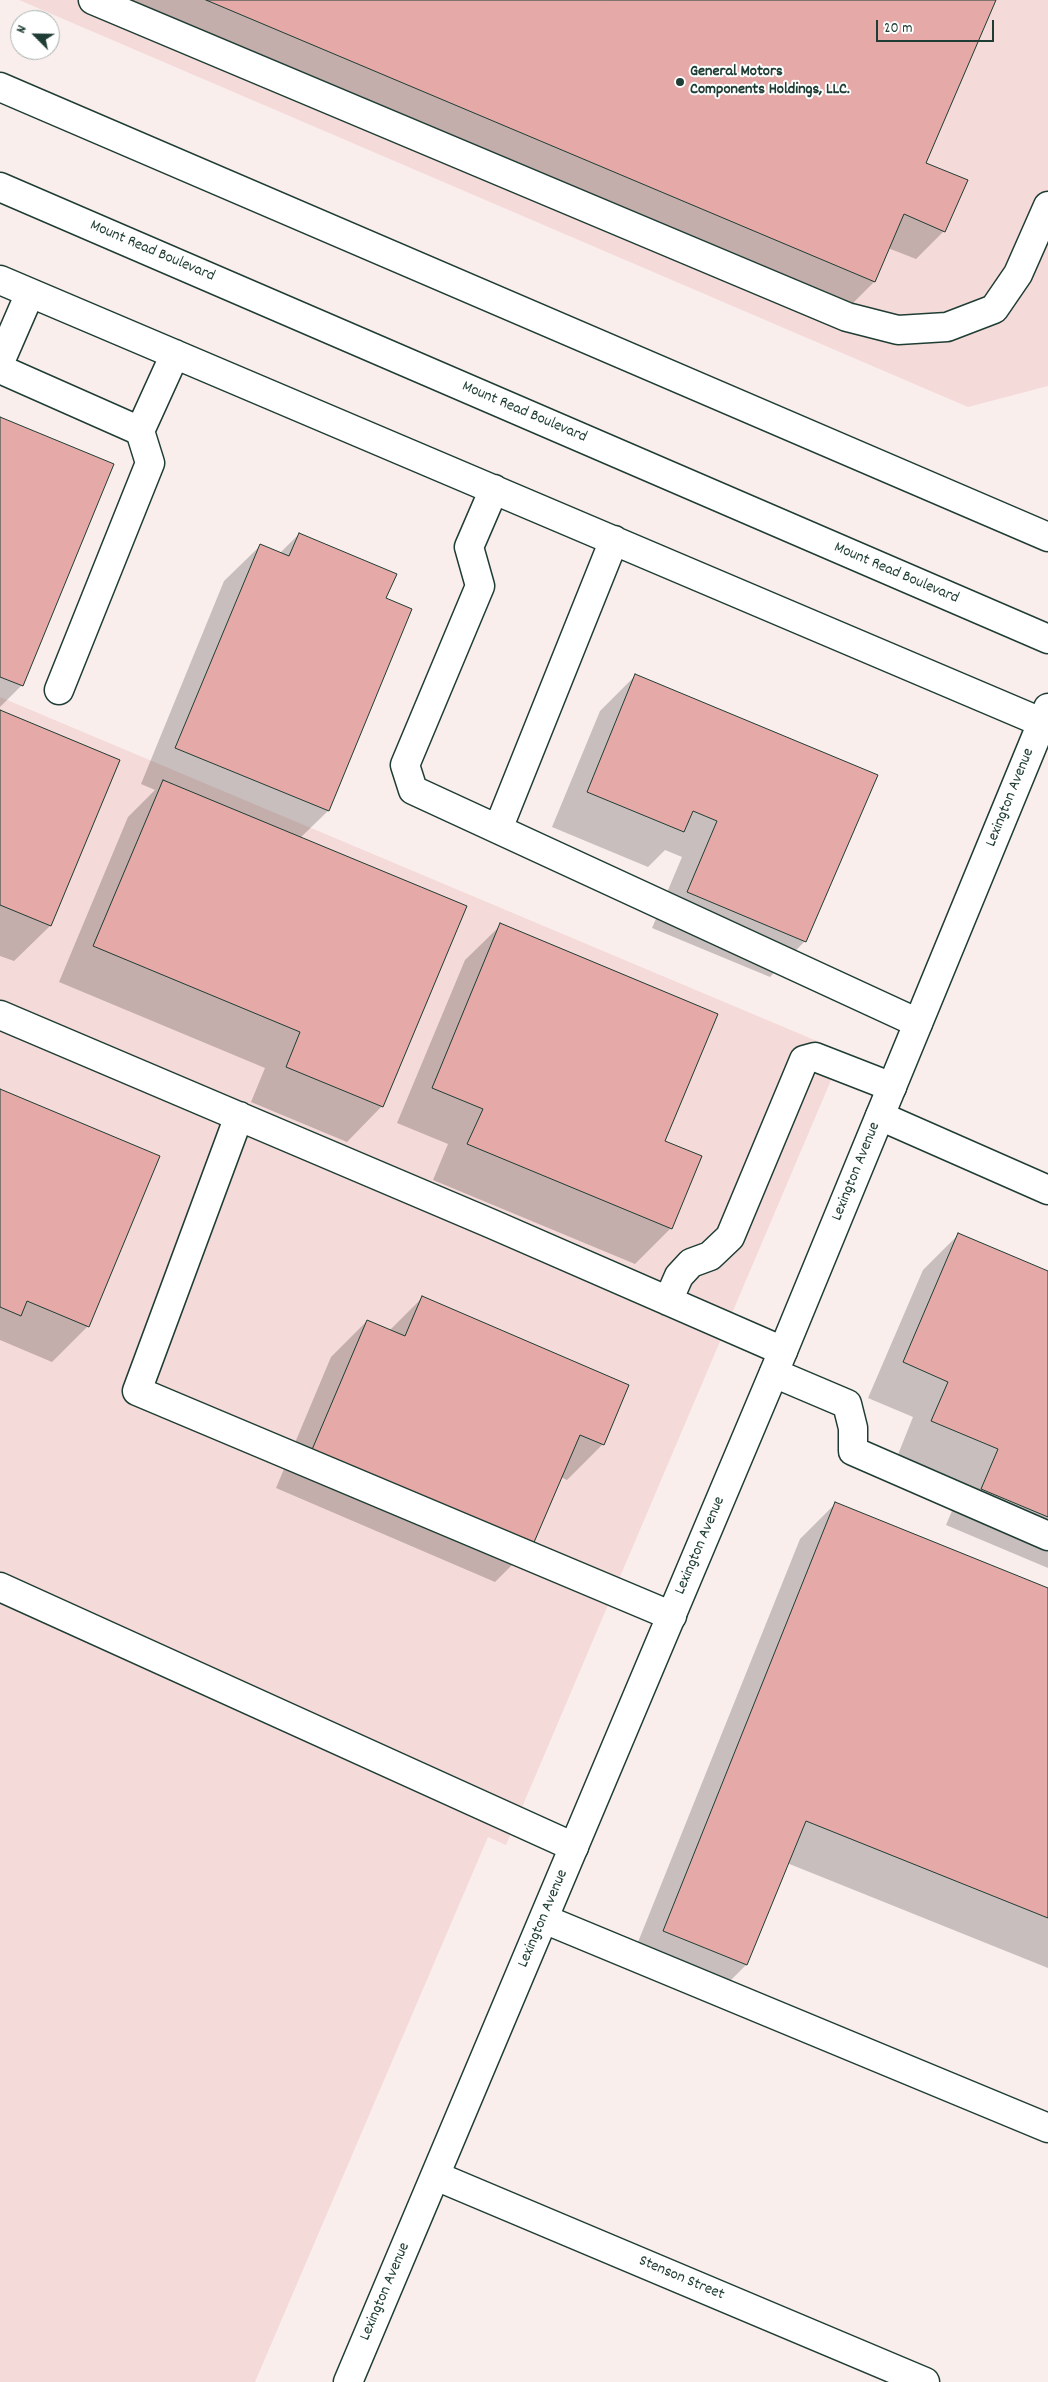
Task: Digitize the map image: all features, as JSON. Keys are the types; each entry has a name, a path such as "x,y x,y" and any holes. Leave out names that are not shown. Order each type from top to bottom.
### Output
{"main road":[{"path":"93,0 847,317 898,330 947,327 994,309 1018,274 1048,206"},
{"path":"0,87 1048,537"},
{"name":"Mount Read Boulevard","path":"0,187 1048,640"},
{"path":"0,280 494,490 1046,718"},
{"path":"0,362 30,292"},
{"path":"59,690 150,463 140,431 175,354"},
{"path":"0,369 140,431"},
{"path":"494,490 469,547 480,586 405,765 413,790 918,1023"},
{"path":"498,829 614,540"},
{"name":"Lexington Avenue","path":"348,2382 779,1362 1046,718"},
{"path":"0,1015 668,1301 779,1362 847,1404 853,1428 853,1451 1048,1536"},
{"path":"668,1301 679,1276 691,1262 710,1256 730,1237 804,1060 815,1056 892,1087"},
{"path":"239,1116 137,1391 672,1616"},
{"path":"880,1116 1048,1190"},
{"path":"0,1587 574,1847"},
{"path":"544,1919 1048,2128"},
{"name":"Stenson Street","path":"436,2176 925,2382"}],"shaded area":[{"path":"19,0 1048,0 1048,386 968,407 60,18 60,10 42,10"},
{"path":"0,697 843,1052 506,1845 488,1837 255,2382 0,2382"}],"building":[{"name":"General Motors Components Holdings, LLC.","path":"206,0 996,0 926,163 968,180 945,232 904,214 875,282"},
{"path":"0,417 114,464 23,686 0,677"},
{"path":"299,533 397,574 386,598 412,609 329,811 175,748 260,544 289,556"},
{"path":"635,674 878,775 806,942 687,892 717,821 693,811 684,832 587,792"},
{"path":"0,710 120,760 51,926 0,905"},
{"path":"163,780 467,906 383,1107 286,1067 300,1032 93,946"},
{"path":"500,923 718,1014 665,1141 702,1156 672,1229 467,1144 483,1109 432,1088"},
{"path":"0,1089 160,1156 89,1327 27,1301 21,1316 0,1307"},
{"path":"958,1233 1048,1271 1048,1517 981,1489 998,1449 931,1421 948,1382 903,1362"},
{"path":"422,1296 629,1385 604,1445 580,1435 532,1547 311,1452 367,1320 405,1336"},
{"path":"835,1502 1048,1588 1048,1918 806,1821 747,1965 663,1931"}],"place":[{"name":"General Motors Components Holdings, LLC.","path":"680,82"}]}
